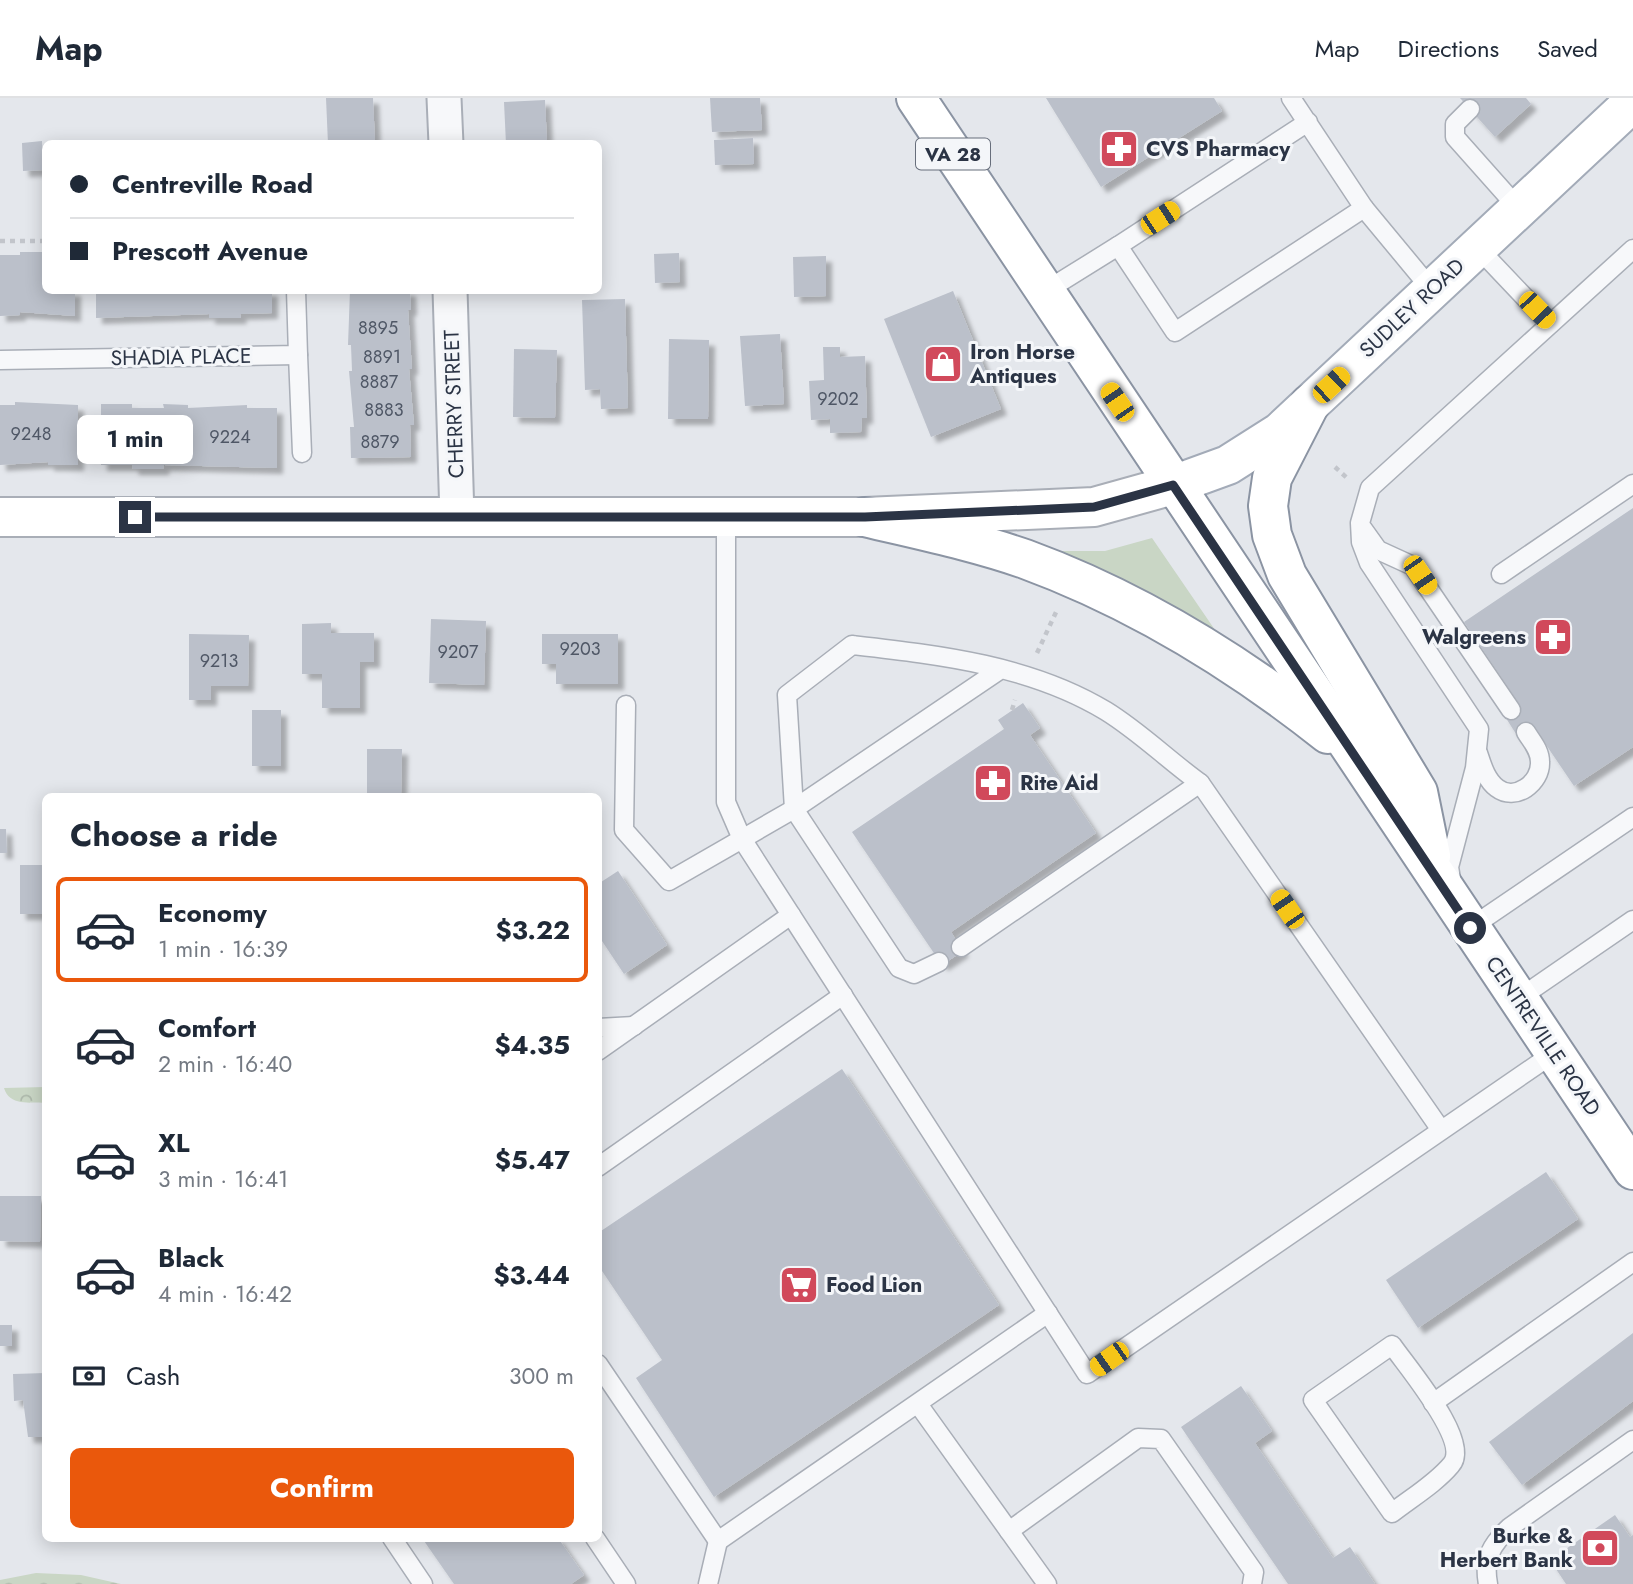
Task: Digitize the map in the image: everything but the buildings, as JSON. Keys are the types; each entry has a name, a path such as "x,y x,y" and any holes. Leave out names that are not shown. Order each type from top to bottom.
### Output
{"main road":[{"name":"CENTREVILLE ROAD","path":"916,98 1633,1170"},
{"name":"SUDLEY ROAD","path":"865,517 1094,507 1228,466 1280,432 1633,102"},
{"path":"1310,404 1272,478 1268,506 1272,535 1287,575 1418,792 1435,876"},
{"path":"0,517 865,517 965,540 1025,559 1118,600 1244,672 1354,755"}],"street":[{"path":"444,98 446,140"},
{"name":"CHERRY STREET","path":"450,294 457,517"}],"lane":[{"path":"1291,98 1364,208 1432,290"},
{"path":"1470,109 1455,124 1455,137 1519,209"},
{"path":"1044,292 1308,122"},
{"path":"1118,246 1175,332 1364,208"},
{"path":"1477,247 1550,324"},
{"path":"1633,249 1370,488 1362,508 1360,523 1361,542 1374,573 1479,729 1478,753 1449,867 1464,918 1633,817"},
{"path":"296,294 302,453"},
{"name":"SHADIA PLACE","path":"0,360 298,355"},
{"path":"1501,574 1633,484"},
{"path":"726,517 726,803 742,839 1087,1374 1554,1053"},
{"path":"1360,523 1378,550 1413,566 1511,710"},
{"path":"939,962 914,974 899,968 794,809 787,695 852,645 950,656 1058,687 1104,710 1161,749 1200,783 1441,1130"},
{"path":"625,705 624,830 669,881 794,809 1001,669"},
{"path":"1478,753 1496,788 1505,792 1524,789 1534,782 1541,764 1537,748 1526,732"},
{"path":"961,947 1200,783"},
{"path":"602,1048 791,915"},
{"path":"1518,999 1633,920"},
{"path":"602,1164 843,995"},
{"path":"602,1028 634,1026"},
{"path":"1433,1403 1633,1262"},
{"path":"708,1584 718,1541 1048,1314"},
{"path":"1392,1345 1433,1403 1451,1431 1457,1448 1453,1464 1392,1513 1313,1400 1392,1345"},
{"path":"602,1370 718,1541"},
{"path":"918,1404 1047,1584"},
{"path":"1009,1531 1138,1438 1161,1439 1254,1572 1252,1584"},
{"path":"1488,1584 1485,1566 1493,1543 1510,1527 1633,1440"},
{"path":"395,1542 423,1584"},
{"path":"597,1542 626,1584"}],"path":[{"path":"0,241 42,242"},
{"path":"1031,664 1062,600"},
{"path":"1012,710 1015,699"}],"green space":[{"path":"1152,538 1226,646 1162,601 1126,582 1065,562 1062,551 1105,551"},
{"path":"42,1087 42,1103 15,1100 10,1098 4,1088"},
{"path":"36,1573 81,1575 121,1584 0,1584 0,1580"}],"place":[{"name":"CVS Pharmacy","path":"1119,149"},
{"name":"Iron Horse Antiques","path":"943,364"},
{"name":"Walgreens","path":"1553,637"},
{"name":"Rite Aid","path":"993,783"},
{"name":"Food Lion","path":"799,1285"},
{"name":"Burke & Herbert Bank","path":"1600,1548"}],"route":[{"path":"135,517 865,517 1094,507 1173,485 1470,928"}]}
